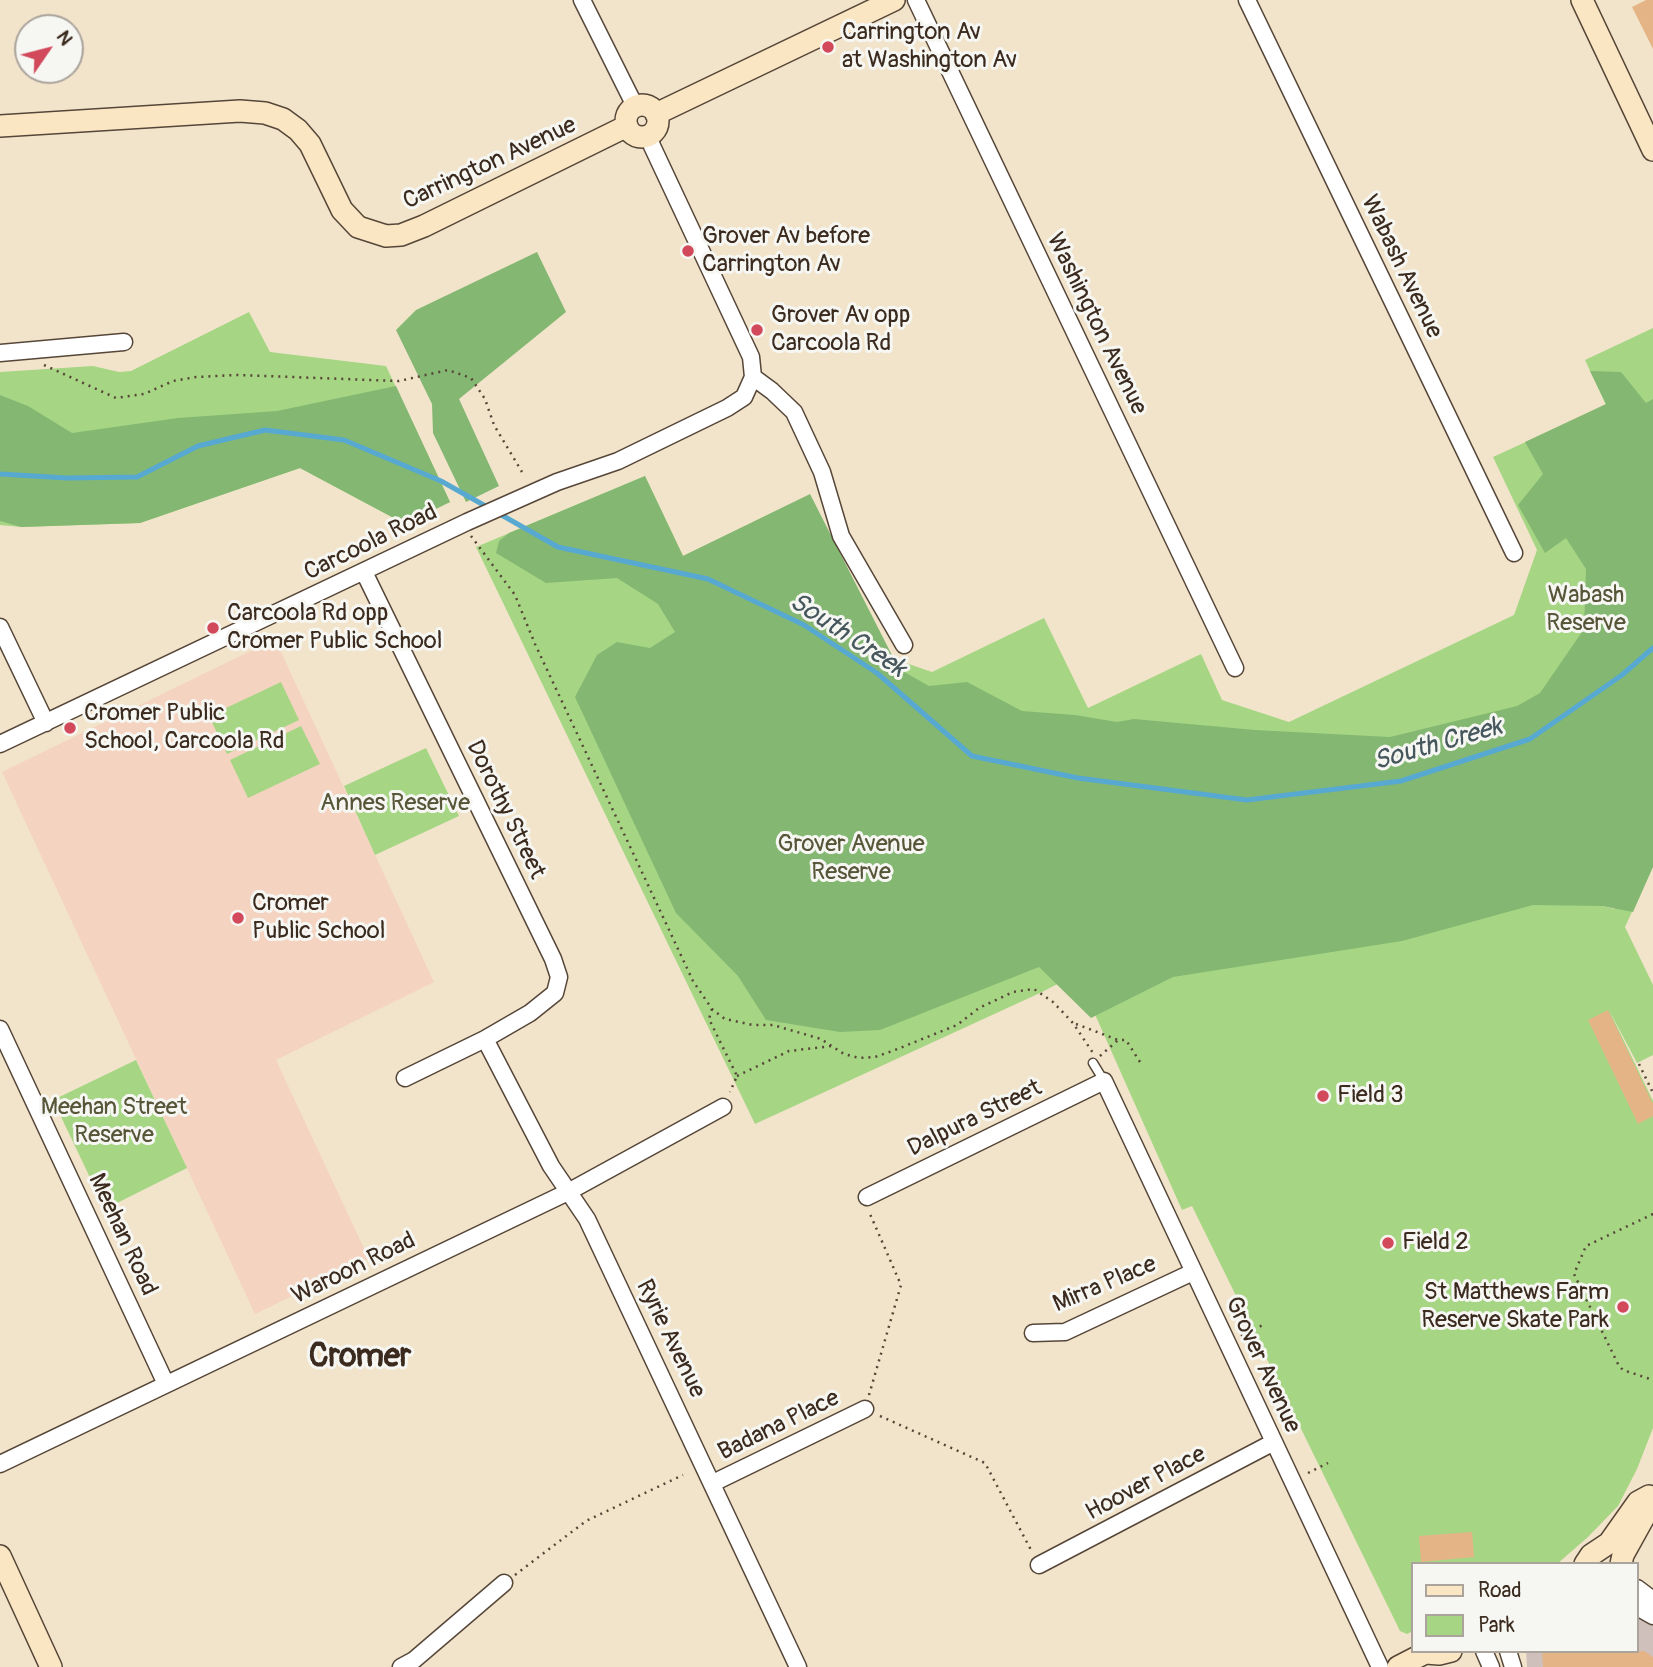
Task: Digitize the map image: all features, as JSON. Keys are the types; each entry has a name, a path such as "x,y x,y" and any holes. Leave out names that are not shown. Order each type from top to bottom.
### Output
{"street":[{"path":"582,0 635,106"},
{"path":"656,114 894,0"},
{"name":"Washington Avenue","path":"916,0 1235,668"},
{"name":"Wabash Avenue","path":"1247,0 1514,553"},
{"path":"1582,0 1653,150"},
{"path":"635,106 649,107 656,114 657,123 649,135 633,134 627,126 628,112 635,106"},
{"name":"Carrington Avenue","path":"0,126 240,111 265,113 283,119 298,130 310,144 342,210 358,227 386,236 401,235 424,226 627,126"},
{"path":"649,135 751,357 753,377 794,412 822,472 841,536 904,645"},
{"path":"8,352 124,342"},
{"name":"Carcoola Road","path":"0,744 364,572 469,529 523,497 618,461 727,408 744,397 753,377"},
{"name":"Dorothy Street","path":"364,572 553,959 559,977 555,992 543,1004 485,1039"},
{"path":"0,627 46,723"},
{"name":"Meehan Road","path":"0,1029 166,1384"},
{"path":"405,1078 485,1039"},
{"name":"Ryrie Avenue","path":"485,1039 551,1166 587,1219 798,1667"},
{"name":"Dalpura Street","path":"867,1197 1104,1081"},
{"name":"Grover Avenue","path":"1104,1081 1380,1667"},
{"name":"Waroon Road","path":"0,1464 568,1192 723,1107"},
{"name":"Mirra Place","path":"1033,1333 1065,1332 1193,1272"},
{"name":"Badana Place","path":"713,1483 865,1409"},
{"name":"Hoover Place","path":"1039,1565 1274,1442"},
{"path":"1589,1560 1609,1543 1638,1502 1651,1492"},
{"path":"1621,1562 1649,1508 1651,1492"},
{"path":"1589,1560 1606,1550 1613,1553 1619,1562"},
{"path":"0,1556 51,1667"},
{"path":"401,1667 414,1660 504,1583"},
{"path":"1398,1667 1425,1653"}],"lane":[{"path":"1093,1063 1104,1081"}],"path":[{"path":"8,352 116,398 144,394 173,381 196,377 237,375 399,381 447,370 471,378 485,399 494,425 522,472"},
{"path":"469,529 515,595 535,644 693,981 712,1009 725,1019 753,1025 773,1025 821,1039 844,1054 859,1058 875,1057 951,1028 979,1008 1013,992 1034,989 1054,1002 1073,1023 1092,1050 1093,1063"},
{"path":"712,1009 709,1019 737,1076"},
{"path":"1073,1023 1118,1040 1126,1040 1140,1062"},
{"path":"1093,1063 1118,1040"},
{"path":"723,1107 737,1076 789,1051 823,1045 835,1046"},
{"path":"1639,1064 1653,1093"},
{"path":"867,1197 870,1218 901,1285 865,1409 985,1463 1039,1565"},
{"path":"1653,1214 1586,1246 1574,1274 1619,1366 1623,1370 1653,1380"},
{"path":"1240,1336 1263,1325"},
{"path":"1305,1475 1328,1464"},
{"path":"504,1583 586,1521 683,1475"}],"shaded area":[{"name":"Cromer Public School","path":"275,639 434,982 276,1060 369,1259 255,1314 2,772"},
{"path":"1653,1590 1653,1667 1527,1667 1526,1653 1639,1653 1639,1606"}],"green space":[{"path":"537,252 566,312 459,399 499,486 466,502 433,433 432,404 396,330 416,310"},
{"path":"249,312 270,352 386,366 450,502 405,524 300,468 140,523 21,527 0,525 0,372 93,366 119,372 131,371"},
{"name":"Wabash Reserve","path":"1653,328 1653,866 1625,927 1653,985 1653,1055 1637,1063 1609,1010 1653,1101 1653,1428 1637,1469 1618,1506 1559,1562 1412,1562 1412,1632 1407,1634 1400,1631 1192,1206 1182,1210 1077,974 755,1124 476,547 645,476 683,556 795,502 865,649 932,672 1044,618 1088,708 1201,654 1222,700 1289,722 1514,615 1537,550 1493,457 1606,405 1585,360","holes":["1567,806 1615,909 1602,906"]},
{"name":"Grover Avenue Reserve","path":"1590,371 1621,372 1646,403 1653,399 1653,867 1633,912 1602,906 1533,905 1402,941 1173,977 1091,1018 1039,967 880,1030 840,1032 766,1020 738,976 676,913 575,697 597,655 617,642 650,648 675,632 658,604 617,578 546,583 496,553 499,541 509,533 645,476 683,556 810,494 899,669 929,686 967,682 1022,711 1075,715 1117,722 1134,719 1255,730 1390,737 1517,706 1540,693 1584,629 1586,569 1566,538 1545,553 1518,505 1543,474 1525,442 1606,404"},
{"path":"396,386 450,502 405,524 300,468 140,523 21,527 0,521 0,395 28,406 72,433 178,418 277,411"},
{"path":"281,682 299,720 227,754 209,716"},
{"path":"301,726 320,764 248,798 230,760"},
{"name":"Annes Reserve","path":"426,748 459,816 375,855 344,786"},
{"name":"Meehan Street Reserve","path":"136,1060 187,1168 105,1209 53,1100"}],"building":[{"path":"1646,0 1653,0 1653,49 1632,7"},
{"path":"1608,1010 1653,1104 1653,1116 1638,1124 1588,1020"},
{"path":"1472,1532 1474,1557 1421,1562 1419,1536"},
{"path":"1644,1651 1653,1657 1653,1667 1543,1667 1542,1653"}],"waterway":[{"name":"South Creek","path":"0,474 67,478 137,477 198,446 265,430 344,440 441,481 489,508"},
{"name":"South Creek","path":"498,513 558,547 708,579 804,625 877,673 972,756 1078,778 1247,800 1401,781 1530,739 1622,675 1653,648"}],"place":[{"name":"Carrington Av at Washington Av","path":"828,47"},
{"name":"Grover Av before Carrington Av","path":"688,251"},
{"name":"Grover Av opp Carcoola Rd","path":"757,330"},
{"name":"Carcoola Rd opp Cromer Public School","path":"213,628"},
{"name":"Cromer Public School, Carcoola Rd","path":"70,728"},
{"name":"Cromer Public School","path":"238,918"},
{"name":"Field 3","path":"1323,1096"},
{"name":"Field 2","path":"1388,1243"},
{"name":"St Matthews Farm Reserve Skate Park","path":"1623,1307"}],"district":[{"name":"Cromer","path":"360,1358"}]}
